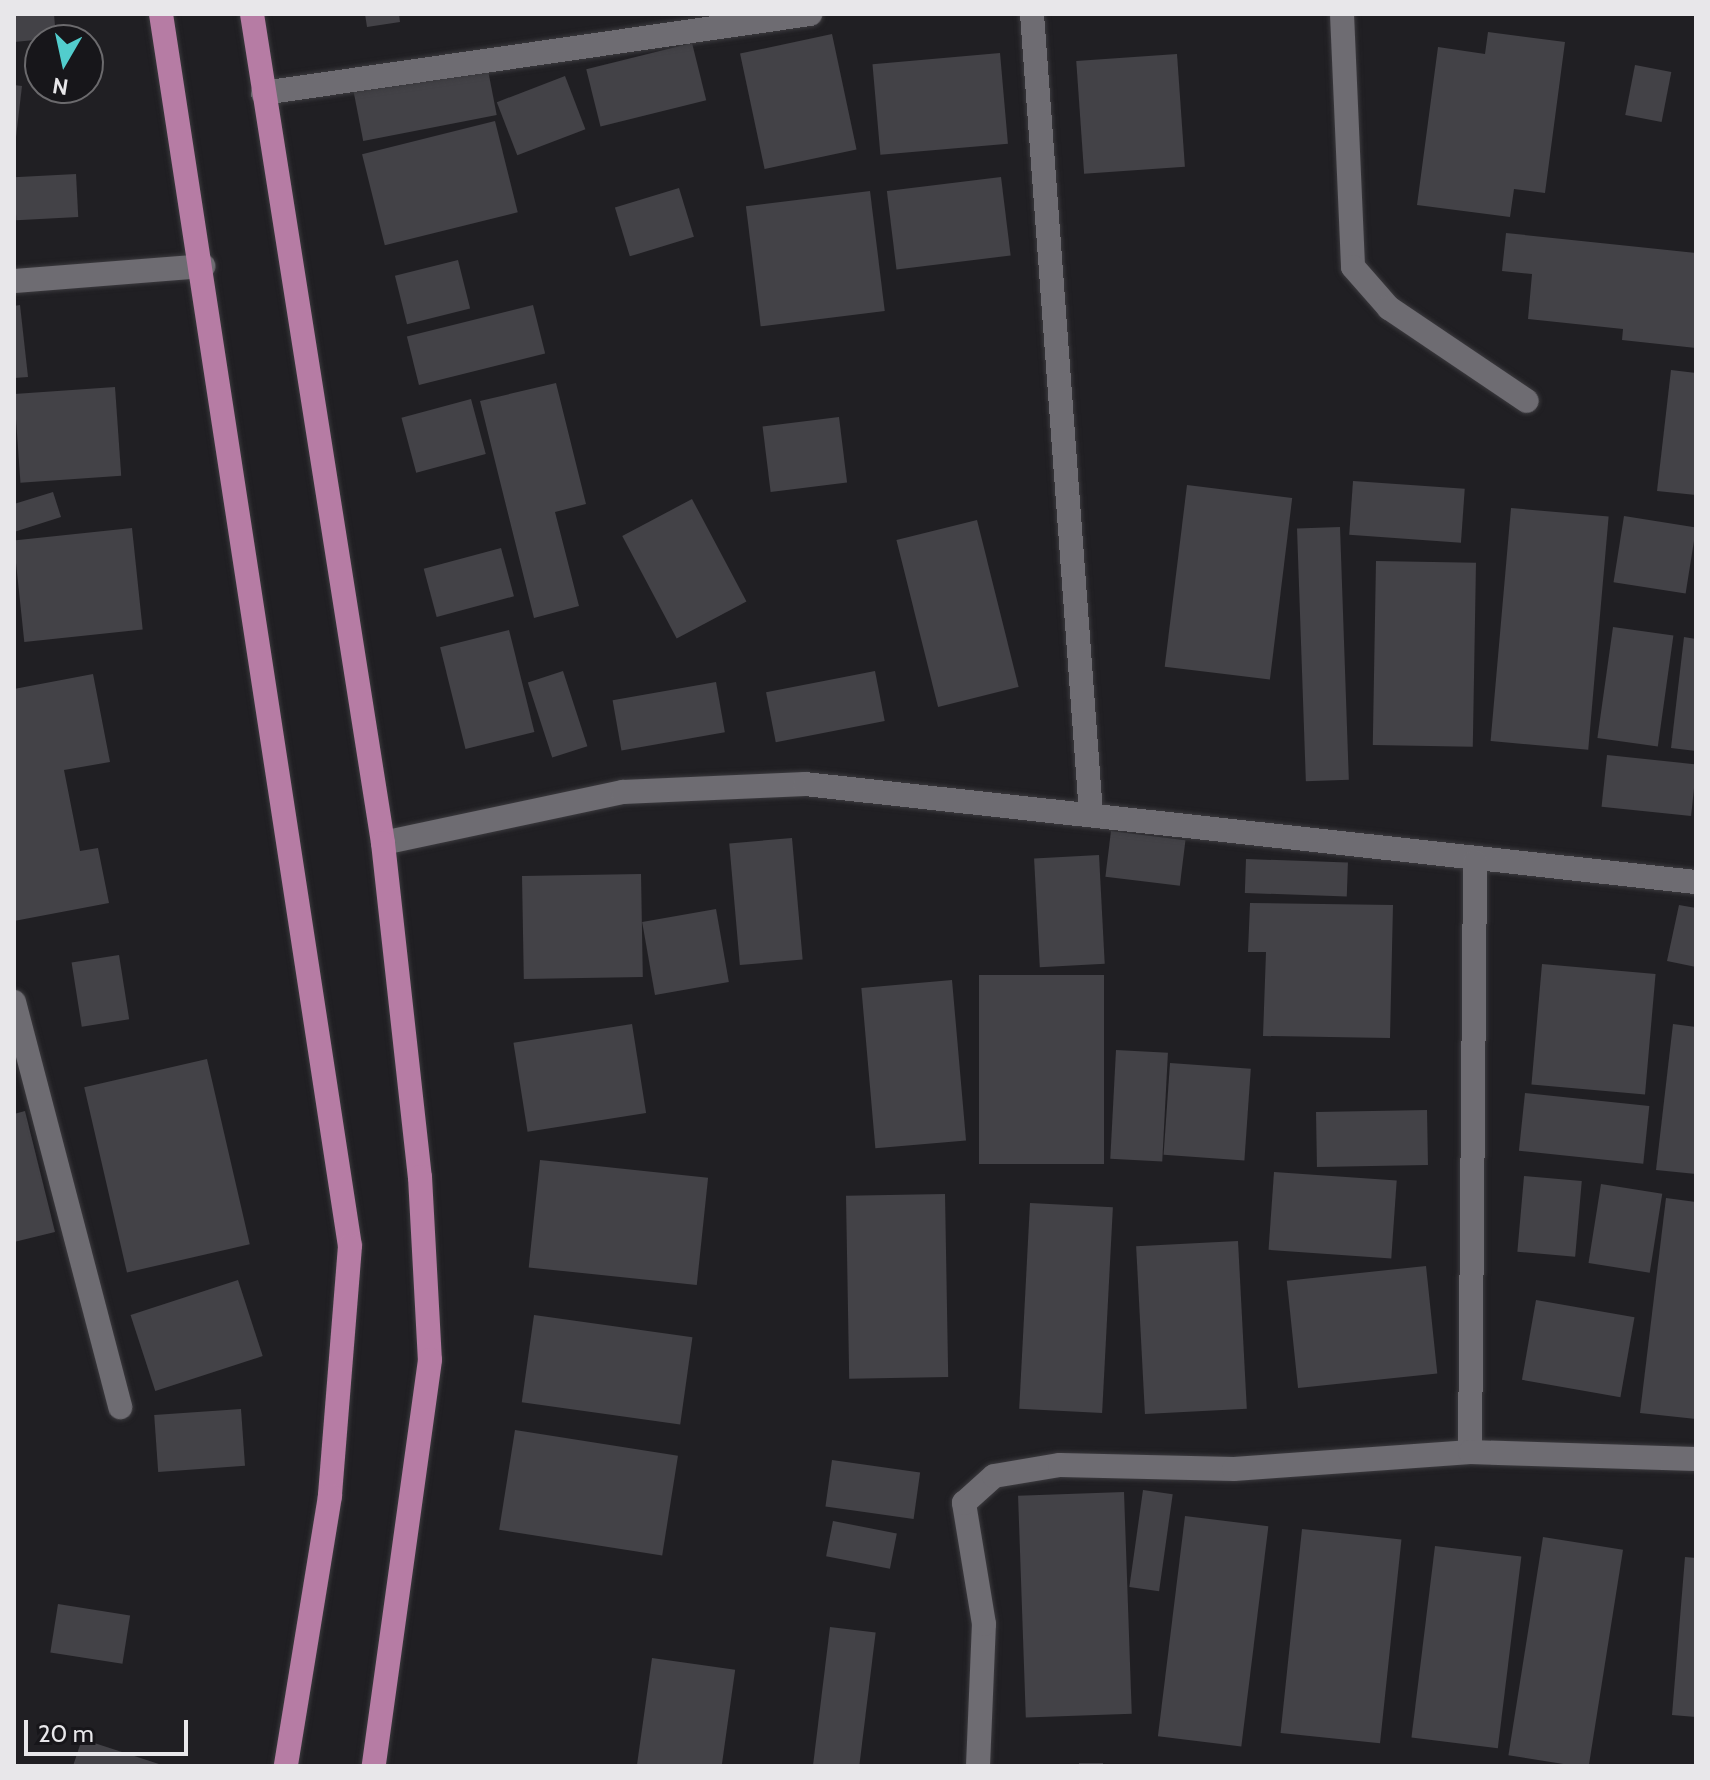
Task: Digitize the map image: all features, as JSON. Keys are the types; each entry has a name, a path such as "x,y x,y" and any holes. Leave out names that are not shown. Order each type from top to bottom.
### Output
{"main road":[{"path":"161,14 203,266 350,1246 330,1496 286,1766"},
{"path":"252,14 263,93 296,270 383,843 420,1177 430,1360 374,1766"}],"street":[{"path":"263,93 810,14"},
{"path":"1032,14 1091,814"},
{"path":"1342,14 1353,267 1389,308 1527,401"},
{"path":"14,281 203,266"},
{"path":"383,843 623,792 790,785 1091,814 1475,862 1696,882"},
{"path":"1470,1452 1475,862"},
{"path":"14,1002 120,1407"},
{"path":"978,1766 984,1624 964,1503 994,1476 1060,1465 1234,1469 1470,1452 1696,1459"}],"building":[{"path":"14,14 54,14 55,24 24,24 24,41 14,42"},
{"path":"365,14 399,14 400,22 367,27"},
{"path":"1488,32 1565,42 1545,193 1514,189 1510,217 1417,205 1438,47 1485,54"},
{"path":"832,34 857,149 765,169 740,54"},
{"path":"692,43 706,100 601,127 586,69"},
{"path":"1000,53 1008,144 880,155 872,64"},
{"path":"1177,54 1185,167 1084,174 1076,61"},
{"path":"487,65 497,115 363,141 353,91"},
{"path":"1635,65 1671,72 1662,122 1625,115"},
{"path":"565,76 585,129 517,155 497,102"},
{"path":"14,85 22,86 16,137 14,137"},
{"path":"495,121 518,212 385,245 362,154"},
{"path":"76,174 78,217 16,220 14,177"},
{"path":"1001,177 1011,255 896,269 887,191"},
{"path":"679,188 694,237 630,256 615,208"},
{"path":"870,191 885,311 761,326 746,206"},
{"path":"1506,233 1696,253 1696,348 1622,340 1623,329 1528,319 1532,274 1502,271"},
{"path":"458,260 470,309 407,324 395,276"},
{"path":"20,305 28,377 14,378 14,306"},
{"path":"533,305 545,354 419,385 407,336"},
{"path":"1671,370 1696,373 1696,495 1657,491"},
{"path":"556,383 586,504 555,512 579,606 534,618 480,401"},
{"path":"115,387 121,476 20,483 14,394"},
{"path":"471,399 486,454 416,473 401,418"},
{"path":"839,417 847,483 771,492 763,426"},
{"path":"1353,481 1465,489 1461,543 1349,535"},
{"path":"1187,485 1292,498 1270,680 1165,667"},
{"path":"53,492 61,517 14,532 14,504"},
{"path":"692,499 746,601 677,639 622,536"},
{"path":"1511,508 1609,517 1588,750 1491,741"},
{"path":"1624,516 1696,527 1686,594 1614,582"},
{"path":"977,520 1019,687 938,707 896,540"},
{"path":"1340,527 1349,780 1306,781 1297,529"},
{"path":"132,528 143,629 24,642 14,540"},
{"path":"501,548 514,596 437,617 424,569"},
{"path":"1376,561 1476,563 1473,747 1373,745"},
{"path":"1613,627 1673,635 1658,746 1597,738"},
{"path":"509,630 534,732 466,749 440,647"},
{"path":"1684,637 1696,639 1696,751 1671,748"},
{"path":"563,671 587,746 552,758 528,682"},
{"path":"875,671 885,721 776,742 766,692"},
{"path":"93,674 110,762 64,770 80,851 98,848 109,903 14,921 14,689"},
{"path":"716,682 725,732 621,750 613,700"},
{"path":"1607,755 1696,764 1691,816 1602,807"},
{"path":"1111,831 1185,840 1180,886 1105,877"},
{"path":"792,838 803,960 740,965 729,843"},
{"path":"1099,855 1105,964 1040,967 1034,858"},
{"path":"1246,859 1348,863 1347,897 1245,893"},
{"path":"641,874 643,977 524,979 522,876"},
{"path":"1250,903 1393,905 1390,1038 1263,1036 1266,952 1248,952"},
{"path":"1679,905 1696,908 1696,967 1667,961"},
{"path":"716,909 729,982 655,995 642,922"},
{"path":"119,955 129,1019 82,1027 72,963"},
{"path":"1542,964 1656,974 1645,1094 1531,1085"},
{"path":"979,975 1104,975 1104,1164 979,1164"},
{"path":"952,980 966,1140 875,1148 861,988"},
{"path":"632,1024 646,1113 528,1132 513,1043"},
{"path":"1673,1024 1696,1027 1696,1174 1656,1170"},
{"path":"1116,1050 1168,1053 1162,1162 1110,1159"},
{"path":"207,1059 250,1244 127,1272 84,1087"},
{"path":"1170,1063 1251,1069 1244,1160 1164,1155"},
{"path":"1525,1093 1649,1106 1643,1164 1519,1151"},
{"path":"1427,1110 1428,1165 1317,1167 1316,1112"},
{"path":"25,1111 55,1232 14,1242 14,1114"},
{"path":"540,1160 708,1178 697,1285 529,1267"},
{"path":"1274,1172 1397,1181 1391,1258 1269,1250"},
{"path":"1524,1176 1582,1181 1575,1257 1517,1252"},
{"path":"1601,1184 1662,1194 1650,1273 1588,1263"},
{"path":"945,1194 948,1377 849,1379 846,1196"},
{"path":"1666,1198 1696,1202 1696,1419 1640,1413"},
{"path":"1030,1203 1113,1207 1102,1413 1019,1409"},
{"path":"1238,1241 1247,1409 1145,1414 1136,1246"},
{"path":"1426,1266 1437,1373 1298,1388 1287,1281"},
{"path":"238,1280 263,1356 155,1391 131,1315"},
{"path":"1536,1300 1634,1317 1620,1397 1522,1380"},
{"path":"534,1315 692,1337 680,1424 522,1402"},
{"path":"241,1409 245,1466 158,1472 154,1415"},
{"path":"515,1430 678,1456 662,1556 499,1530"},
{"path":"832,1460 920,1472 914,1519 825,1507"},
{"path":"1143,1490 1173,1494 1159,1591 1129,1587"},
{"path":"1124,1492 1132,1714 1026,1718 1018,1496"},
{"path":"1185,1516 1268,1526 1241,1747 1158,1736"},
{"path":"833,1521 897,1533 890,1569 826,1556"},
{"path":"1302,1529 1401,1539 1380,1743 1281,1733"},
{"path":"1543,1537 1623,1550 1589,1766 1508,1755"},
{"path":"1435,1546 1521,1557 1498,1748 1411,1738"},
{"path":"1685,1557 1696,1558 1696,1717 1672,1715"},
{"path":"58,1604 130,1615 122,1664 50,1652"},
{"path":"830,1627 876,1633 859,1766 813,1766"},
{"path":"652,1658 735,1670 722,1766 637,1766"},
{"path":"82,1739 162,1765 162,1766 73,1766"},
{"path":"1079,1763 1103,1763 1103,1766 1079,1766"}]}
